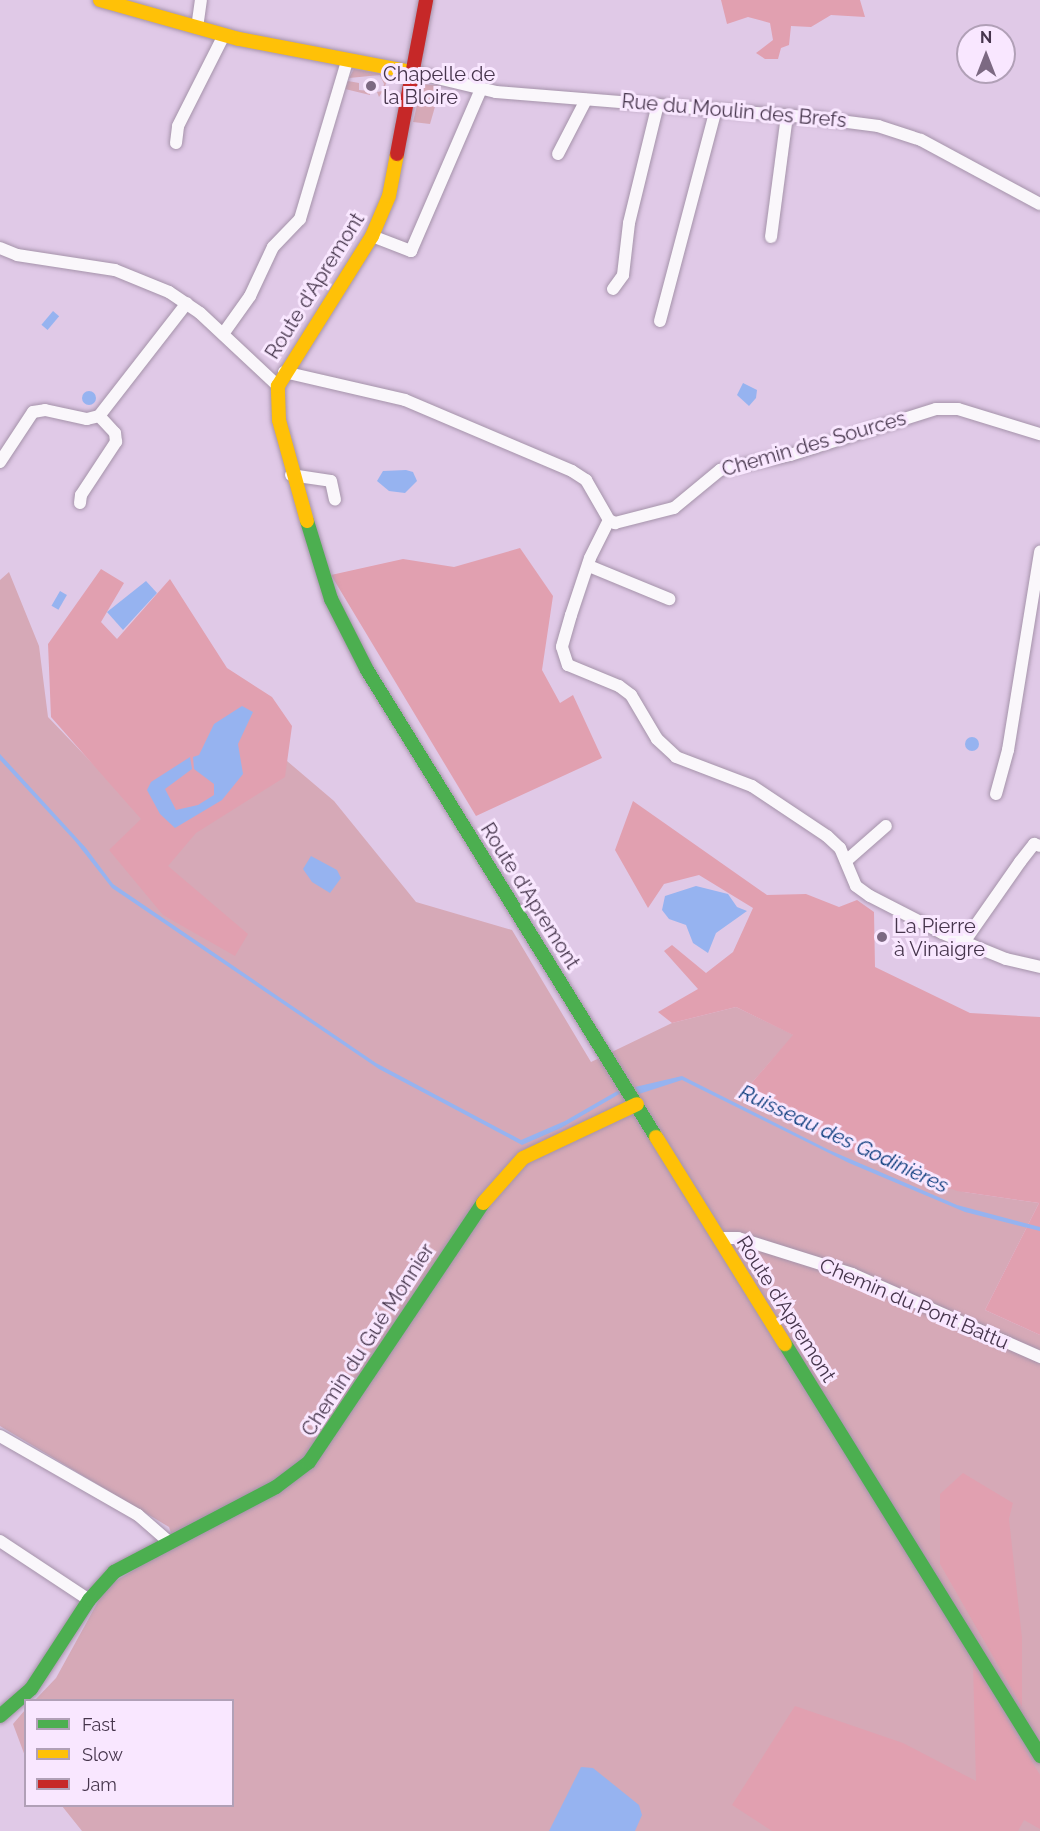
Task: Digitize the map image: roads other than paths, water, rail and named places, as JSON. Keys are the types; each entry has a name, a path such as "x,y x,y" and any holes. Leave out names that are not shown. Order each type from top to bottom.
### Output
{"street":[{"path":"100,0 224,35 412,72"},
{"path":"197,28 201,0"},
{"name":"Route d'Apremont","path":"426,0 396,173 372,236 284,372 278,386 279,420 291,475 331,599 351,642 1040,1756"},
{"path":"176,143 178,126 224,35"},
{"path":"223,334 250,296 273,247 300,219 347,61"},
{"name":"Rue du Moulin des Brefs","path":"412,72 481,89 586,100 854,121 902,132 1040,204"},
{"path":"372,236 411,250 481,89"},
{"path":"558,154 586,100"},
{"path":"613,289 623,275 629,223 658,104"},
{"path":"660,321 716,110"},
{"path":"771,237 787,116"},
{"path":"0,248 17,255 130,274 187,303 278,386"},
{"path":"0,462 33,412 45,410 87,419 99,416 187,303"},
{"path":"284,372 405,400 572,471 586,480 609,520 590,566 562,647 568,665 631,695 657,739 676,757 752,786 827,836 846,861 856,886 870,896 964,942 1040,967"},
{"name":"Chemin des Sources","path":"609,520 622,524 674,508 720,470 790,455 936,409 958,409 1040,434"},
{"path":"80,503 81,495 116,442 115,434 99,416"},
{"path":"291,475 331,481 335,500"},
{"path":"996,794 1008,750 1040,552"},
{"path":"590,566 669,599"},
{"path":"846,861 886,826"},
{"path":"964,942 1034,844 1040,846"},
{"name":"Chemin du Gué Monnier","path":"0,1716 31,1689 89,1600 127,1562 276,1487 309,1462 326,1442 469,1219 501,1180 538,1149 637,1104"},
{"name":"Chemin du Pont Battu","path":"719,1238 738,1238 852,1274 1040,1357"},
{"path":"0,1436 138,1515 168,1541"},
{"path":"0,1541 89,1600"}],"water":[{"path":"53,311 59,316 48,330 41,325"},
{"path":"743,383 757,390 756,398 749,406 737,395"},
{"path":"89,391 94,393 96,398 94,403 89,405 84,403 82,398 84,393"},
{"path":"383,471 413,472 417,481 405,493 389,491 377,481"},
{"path":"146,581 157,593 123,630 107,612"},
{"path":"60,591 67,595 58,610 52,606"},
{"path":"242,706 253,712 238,744 243,774 222,800 175,828 160,814 147,790 151,782 190,757 192,769 165,789 176,810 198,805 214,795 214,784 194,769 193,757 199,755 214,724"},
{"path":"969,737 975,737 979,744 975,751 969,751 965,747 965,741"},
{"path":"0,754 86,848 113,884 376,1063 521,1140 565,1121 619,1090 621,1093 561,1128 522,1145 379,1069 112,888 75,841 0,760"},
{"path":"311,856 337,870 341,878 330,893 312,882 303,869"},
{"path":"696,886 728,894 737,907 747,911 716,933 708,953 693,943 686,925 669,919 662,910 665,896"},
{"path":"682,1076 829,1150 957,1205 1040,1227 1040,1231 965,1212 849,1163 682,1080 639,1094 635,1087"},
{"path":"581,1767 593,1768 639,1805 642,1815 635,1831 549,1831"}],"place":[{"name":"Chapelle de la Bloire","path":"371,86"},
{"name":"La Pierre à Vinaigre","path":"882,937"}],"water label":[{"name":"Ruisseau des Godinières","path":"844,1139"}]}
